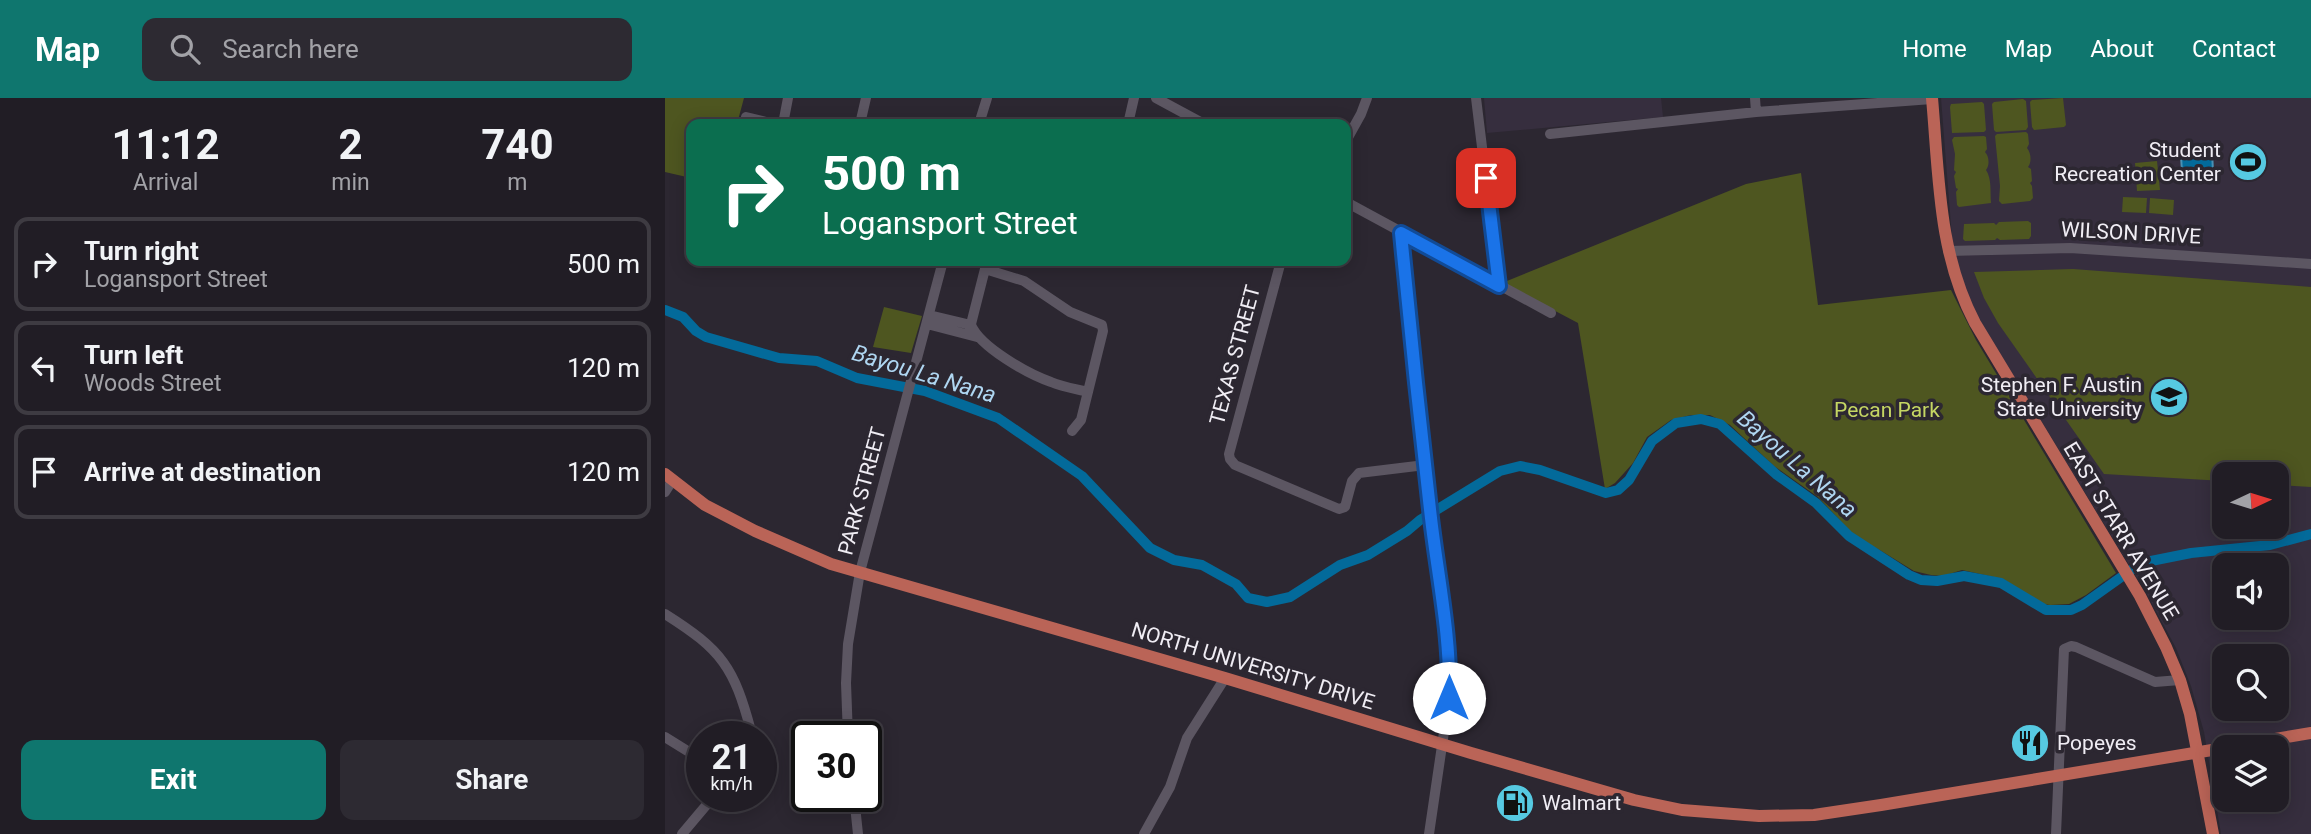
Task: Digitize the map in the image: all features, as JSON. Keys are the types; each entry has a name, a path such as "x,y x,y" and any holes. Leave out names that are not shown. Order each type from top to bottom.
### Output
{"main road":[{"name":"EAST STARR AVENUE","path":"1932,99 1942,214 1954,278 1975,323 2140,596 2166,647 2180,680 2199,752 2213,834"},
{"name":"NORTH UNIVERSITY DRIVE","path":"667,483 755,531 831,564 1634,800 1682,810 1737,816 1797,816 1836,812 2212,750"},
{"name":"NORTH UNIVERSITY DRIVE","path":"2289,737 2311,733"}],"street":[{"path":"784,119 788,98"},
{"path":"861,119 866,98"},
{"path":"981,119 987,98"},
{"path":"1129,119 1134,98"},
{"path":"1156,98 1195,119"},
{"path":"1351,132 1367,98"},
{"path":"1476,98 1499,286"},
{"path":"1755,98 1756,112"},
{"path":"1550,134 1756,112 1932,99"},
{"path":"746,117 752,119"},
{"path":"1351,205 1551,313"},
{"path":"1401,233 1428,495 1450,671 1449,698 1430,834"},
{"name":"WILSON DRIVE","path":"1948,251 2070,248 2311,264"},
{"name":"PARK STREET","path":"847,721 848,644 860,572 942,266"},
{"path":"969,329 986,266"},
{"path":"988,266 1024,281 1070,312 1102,325 1103,331 1081,420 1072,431"},
{"name":"TEXAS STREET","path":"1279,266 1229,454 1230,460 1235,465 1339,509 1345,507 1352,481 1359,473 1425,465"},
{"path":"928,320 969,329 1033,374 1054,384 1088,392"},
{"path":"665,614 698,635 727,664 741,695 748,721"},
{"path":"2056,834 2063,651 2076,647 2155,682 2180,680"},
{"path":"1144,834 1170,787 1187,738 1225,678"},
{"path":"665,737 686,750"},
{"path":"682,834 700,812"},
{"path":"856,812 858,834"}],"shaded area":[{"path":"1484,98 1661,98 1663,117 1487,133"},
{"name":"Stephen F. Austin State University","path":"1941,98 2311,98 2311,834 2221,834 2217,812 2289,812 2289,735 2212,735 2212,780 2204,732 2191,686 2176,648 2148,596 1979,319 1959,272 1952,238"}],"green space":[{"path":"665,98 744,98 738,119 686,119 686,177 665,172"},
{"path":"2063,98 2066,125 2034,130 2030,102"},
{"path":"2023,99 2026,101 2026,130 1996,132 1992,104"},
{"path":"1982,102 1986,130 1952,133 1951,104"},
{"path":"2026,132 2031,158 2028,167 2031,169 2033,198 2030,201 2002,204 1999,201 1995,136"},
{"path":"1984,136 1987,149 1985,152 1989,161 1986,170 1990,181 1991,203 1959,207 1952,140 1954,137"},
{"path":"2157,161 2160,190 2137,191 2135,163"},
{"name":"Pecan Park","path":"1801,173 1818,305 1951,290 1976,340 2116,573 2086,595 2069,604 2050,605 2043,604 2003,579 1962,570 1943,576 1914,571 1866,544 1818,497 1774,466 1730,425 1710,415 1691,415 1671,420 1647,437 1633,463 1615,483 1605,489 1578,323 1502,283 1746,184"},
{"path":"2123,197 2147,198 2146,213 2122,212"},
{"path":"2150,198 2174,200 2173,215 2149,213"},
{"path":"1999,222 2031,223 2029,239 1963,239 1964,224 1996,225"},
{"path":"2073,269 2311,287 2311,487 2289,486 2289,462 2212,462 2212,480 2104,474 1998,323 1974,272"},
{"path":"884,307 922,316 911,353 873,347"}],"water":[{"path":"2207,147 2212,151 2213,172 2197,178 2182,172 2181,156 2174,156 2173,150 2195,149 2196,153 2205,152"}],"waterway":[{"name":"Bayou La Nana","path":"665,310 683,317 706,337 779,358 817,361 857,378 925,391 998,418 1082,476 1150,548 1174,560 1202,565 1236,584 1248,598 1267,602 1290,597 1340,565 1368,555 1500,471 1520,466 1540,470 1606,493 1618,490 1629,480 1652,441 1676,423 1701,419 1720,424 1777,475 1816,503 1849,536 1909,575 1921,580 1937,581 1964,576 2001,583 2046,610 2071,610 2082,605 2141,563 2191,553 2270,545 2311,534"}],"place":[{"name":"Student Recreation Center","path":"2248,162"},
{"name":"Stephen F. Austin State University","path":"2169,397"},
{"name":"Popeyes","path":"2030,743"},
{"name":"Walmart","path":"1515,803"}],"route":[{"path":"1449,698 1447,636 1428,495 1401,233 1499,286 1486,178"}]}
